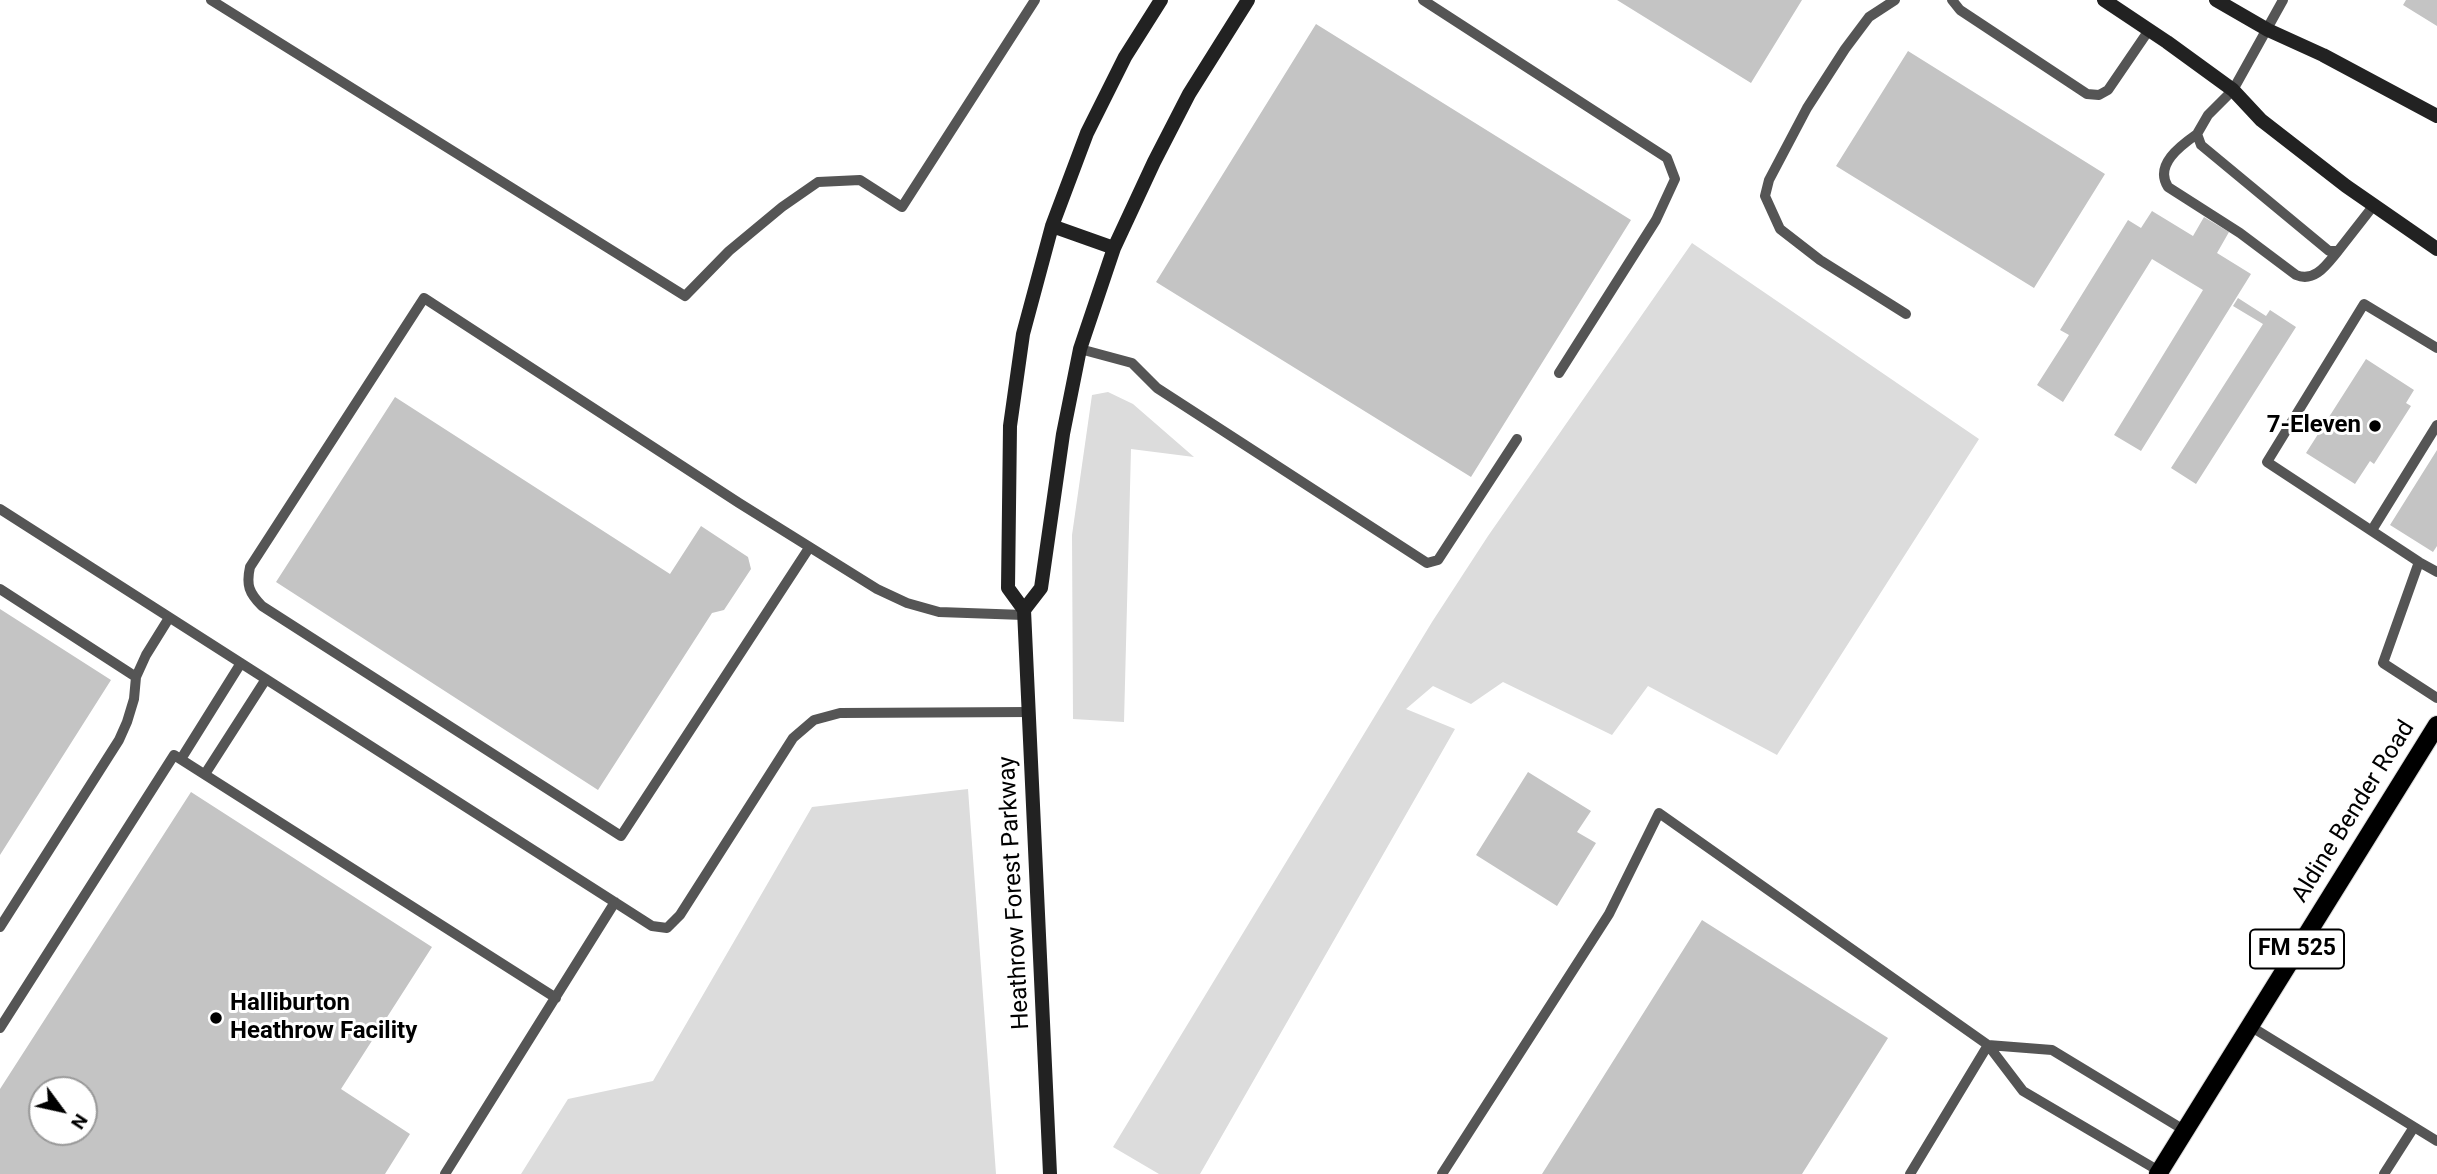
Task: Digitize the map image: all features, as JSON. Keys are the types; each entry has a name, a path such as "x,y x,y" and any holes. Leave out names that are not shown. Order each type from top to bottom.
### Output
{"main road":[{"name":"Aldine Bender Road","path":"2158,1173 2437,725"}],"street":[{"name":"Heathrow Forest Parkway","path":"1050,1174 1024,612 1008,588 1010,426 1023,334 1052,226 1087,133 1125,57 1161,0"},
{"path":"1024,612 1041,587 1063,434 1080,349 1114,248 1189,93 1248,0"},
{"path":"2104,0 2233,90 2261,120 2437,249"},
{"path":"2216,0 2268,30 2323,55 2437,116"},
{"path":"1052,226 1114,248"}],"lane":[{"path":"211,0 685,296 729,251 782,207 818,182 860,180 902,207 1035,0"},
{"path":"1423,0 1667,158 1675,179 1656,219 1559,373"},
{"path":"1895,0 1869,17 1845,49 1801,120 1769,180 1765,196 1780,229 1820,260 1906,314"},
{"path":"1952,0 1960,10 2087,94 2099,95 2108,90 2149,30"},
{"path":"2283,0 2233,90 2207,115 2197,134 2175,150 2164,169 2164,180 2168,187 2305,279 2313,277 2338,251 2374,205"},
{"path":"2197,134 2201,145 2329,251 2338,251"},
{"path":"810,548 621,836 262,606 251,595 247,582 250,567 424,298 877,589 907,603 955,614 1024,612"},
{"path":"2437,348 2364,304 2267,462 2437,572"},
{"path":"1080,349 1132,363 1157,388 1427,563 1438,560 1517,439"},
{"path":"2372,530 2437,425"},
{"path":"0,509 652,926 667,928 680,915 793,738 814,720 840,713 1030,712"},
{"path":"2419,562 2383,663 2437,698"},
{"path":"0,589 136,677"},
{"path":"0,927 119,740 134,699 136,677 169,618"},
{"path":"181,759 241,663"},
{"path":"205,774 266,679"},
{"path":"0,1028 174,755 555,998"},
{"path":"1442,1174 1609,914 1659,813 1988,1045 2022,1091 2158,1173"},
{"path":"444,1174 615,902"},
{"path":"2250,1026 2437,1141"},
{"path":"1988,1045 2052,1050 2184,1130"},
{"path":"1910,1174 1988,1045"},
{"path":"2384,1174 2414,1127"}],"shaded area":[{"path":"1692,243 1979,439 1777,755 1648,686 1612,735 1503,682 1471,704 1433,686 1406,709 1455,729 1200,1174 1159,1174 1113,1147 1432,622 1488,536"},
{"path":"1108,392 1133,404 1194,457 1131,449 1124,722 1073,719 1072,535 1092,395"},
{"path":"968,789 996,1174 521,1174 568,1099 653,1081 812,807"}],"building":[{"path":"1617,0 1802,0 1751,83"},
{"path":"2406,0 2437,0 2437,26 2403,5"},
{"path":"1316,24 1631,220 1471,477 1156,282"},
{"path":"1908,51 2105,174 2034,288 1836,166"},
{"path":"2152,211 2193,236 2204,217 2229,232 2217,253 2251,274 2141,451 2114,435 2203,290 2152,259 2063,402 2037,385 2069,335 2060,330 2128,220 2141,228"},
{"path":"2238,298 2266,316 2270,310 2296,327 2196,484 2171,468 2263,324 2233,306"},
{"path":"2366,359 2414,390 2406,403 2411,406 2374,464 2370,461 2355,484 2306,453"},
{"path":"395,397 670,574 701,526 748,557 751,569 724,610 712,613 598,790 276,582"},
{"path":"2437,450 2437,546 2433,552 2390,525"},
{"path":"0,609 111,680 0,855"},
{"path":"1528,772 1591,811 1577,832 1596,843 1557,906 1476,855"},
{"name":"Halliburton Heathrow Facility","path":"191,792 432,947 341,1089 410,1134 385,1174 0,1174 0,1089"},
{"path":"1702,920 1888,1038 1802,1174 1542,1174"}],"place":[{"name":"7-Eleven","path":"2375,426"},
{"name":"Halliburton Heathrow Facility","path":"216,1018"}]}
